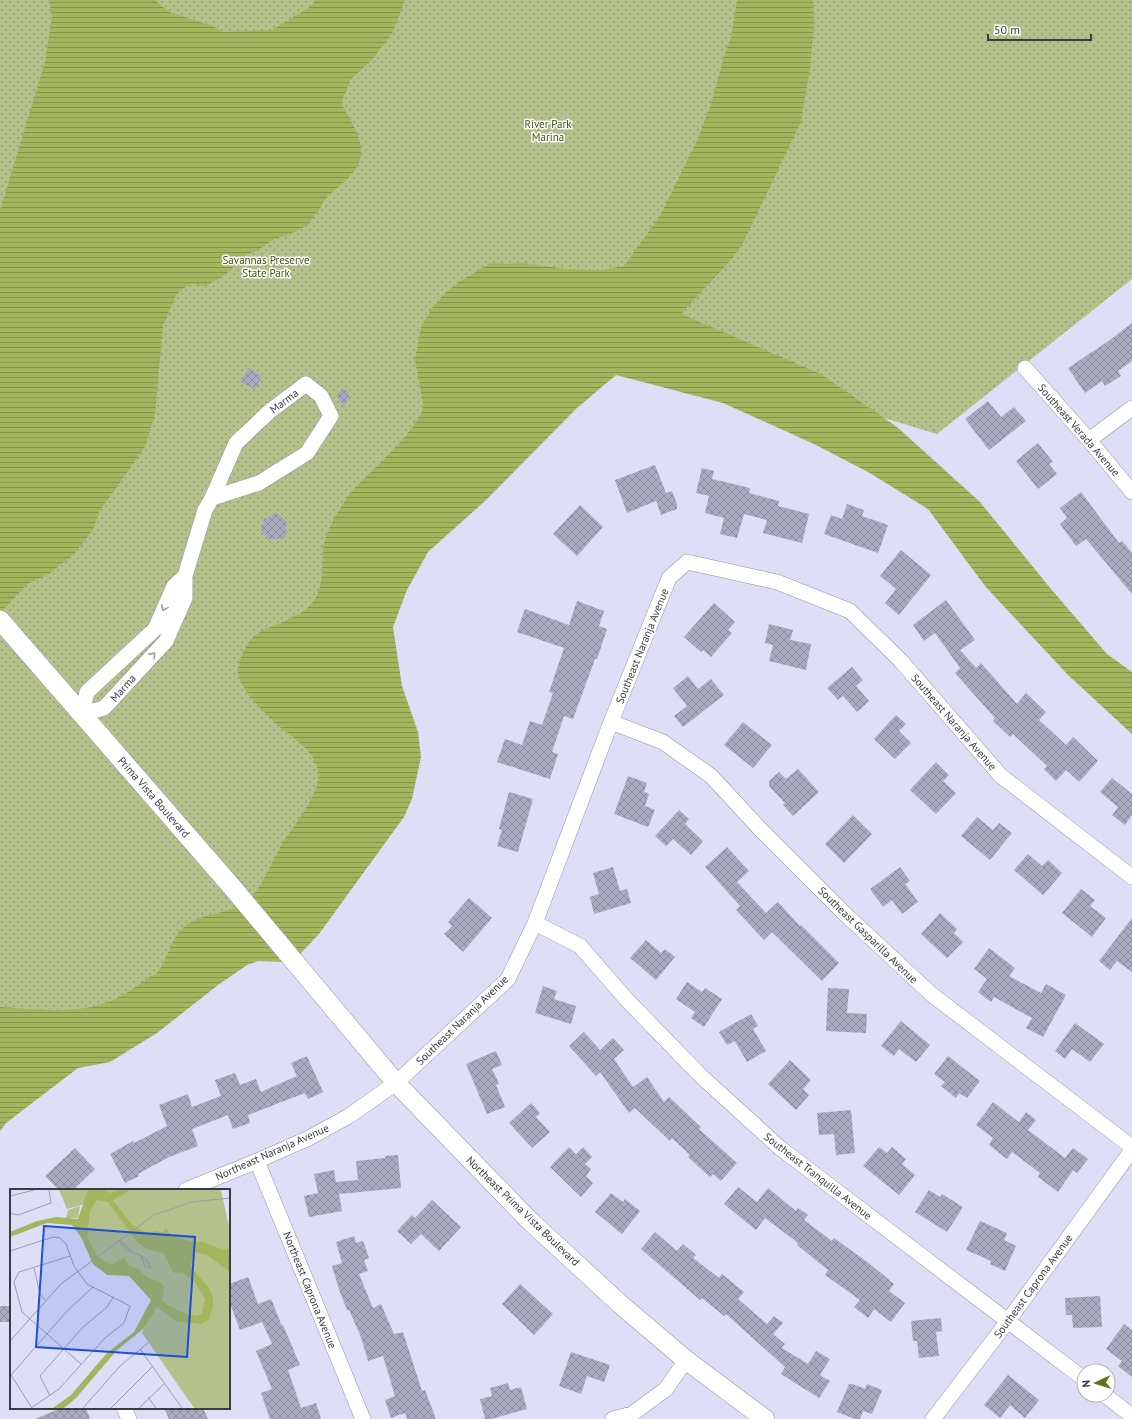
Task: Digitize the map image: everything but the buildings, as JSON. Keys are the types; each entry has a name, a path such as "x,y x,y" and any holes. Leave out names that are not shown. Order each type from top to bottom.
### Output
{"main road":[{"name":"Prima Vista Boulevard","path":"0,620 232,887 306,976"},
{"name":"Northeast Prima Vista Boulevard","path":"306,976 396,1083 530,1221 620,1304 686,1360 765,1419"}],"street":[{"name":"Southeast Verada Avenue","path":"1025,368 1089,440 1132,492"},
{"name":"Marma","path":"185,576 174,586 155,629 87,692 82,714 104,708 166,641 185,598 185,576 205,510 212,498 236,443 270,411 306,384 321,396 331,416 307,453 259,483 212,498"},
{"path":"1089,440 1132,408"},
{"name":"Southeast Naranja Avenue","path":"396,1083 508,979 535,923 611,722 669,578 687,562 777,582 850,611 900,660 1001,776 1132,877"},
{"path":"124,657 139,671"},
{"name":"Southeast Gasparilla Avenue","path":"611,722 663,742 711,776 761,830 844,914 931,994 1132,1147"},
{"name":"Southeast Tranquilla Avenue","path":"535,923 580,946 628,1000 702,1077 780,1148 1076,1373"},
{"name":"Northeast Naranja Avenue","path":"188,1189 309,1138 349,1116 396,1083"},
{"name":"Southeast Caprona Avenue","path":"933,1419 1008,1322 1132,1150"},
{"name":"Northeast Caprona Avenue","path":"257,1161 363,1419"},
{"path":"614,1419 632,1414 666,1389 686,1360"},
{"path":"1115,1403 1132,1416"},
{"path":"124,1409 129,1419"}],"green space":[{"name":"Savannas Preserve State Park","path":"0,0 1132,0 1132,279 937,434 774,385 583,322 383,527 306,898 110,1021 0,1051"}],"shaded area":[{"path":"49,0 155,0 169,12 213,26 223,32 272,30 310,7 316,0 405,0 393,32 371,61 351,79 341,103 358,136 361,147 361,156 354,171 326,199 308,225 290,234 274,239 260,249 246,255 226,274 215,281 204,286 193,284 188,285 176,295 163,326 155,414 145,447 99,512 93,530 74,554 49,574 27,584 0,613 0,211 45,62 52,17"},
{"path":"737,0 813,0 814,26 810,68 801,122 743,243 732,259 681,314 821,374 897,427 980,502 1051,589 1107,654 1132,672 1132,734 1068,675 985,586 928,509 868,472 814,444 723,403 616,375 577,408 485,501 428,552 407,590 393,627 402,686 418,732 421,757 412,799 404,817 319,934 300,954 281,962 258,961 247,965 218,985 157,1033 110,1062 78,1068 6,1123 0,1131 0,1007 50,1010 88,1008 100,1005 125,994 154,975 165,960 179,932 184,927 191,922 207,916 240,906 252,896 263,881 285,839 310,802 317,786 318,779 318,770 315,762 306,749 268,716 249,695 240,680 238,673 239,665 245,649 254,636 301,613 313,602 317,596 321,582 324,544 334,518 349,495 404,438 421,414 423,404 415,359 421,327 433,307 445,293 457,283 491,263 523,263 566,269 601,270 624,266 660,216 698,138 712,101 724,56 731,37"}],"park label":[{"name":"River Park Marina","path":"548,130"}]}
